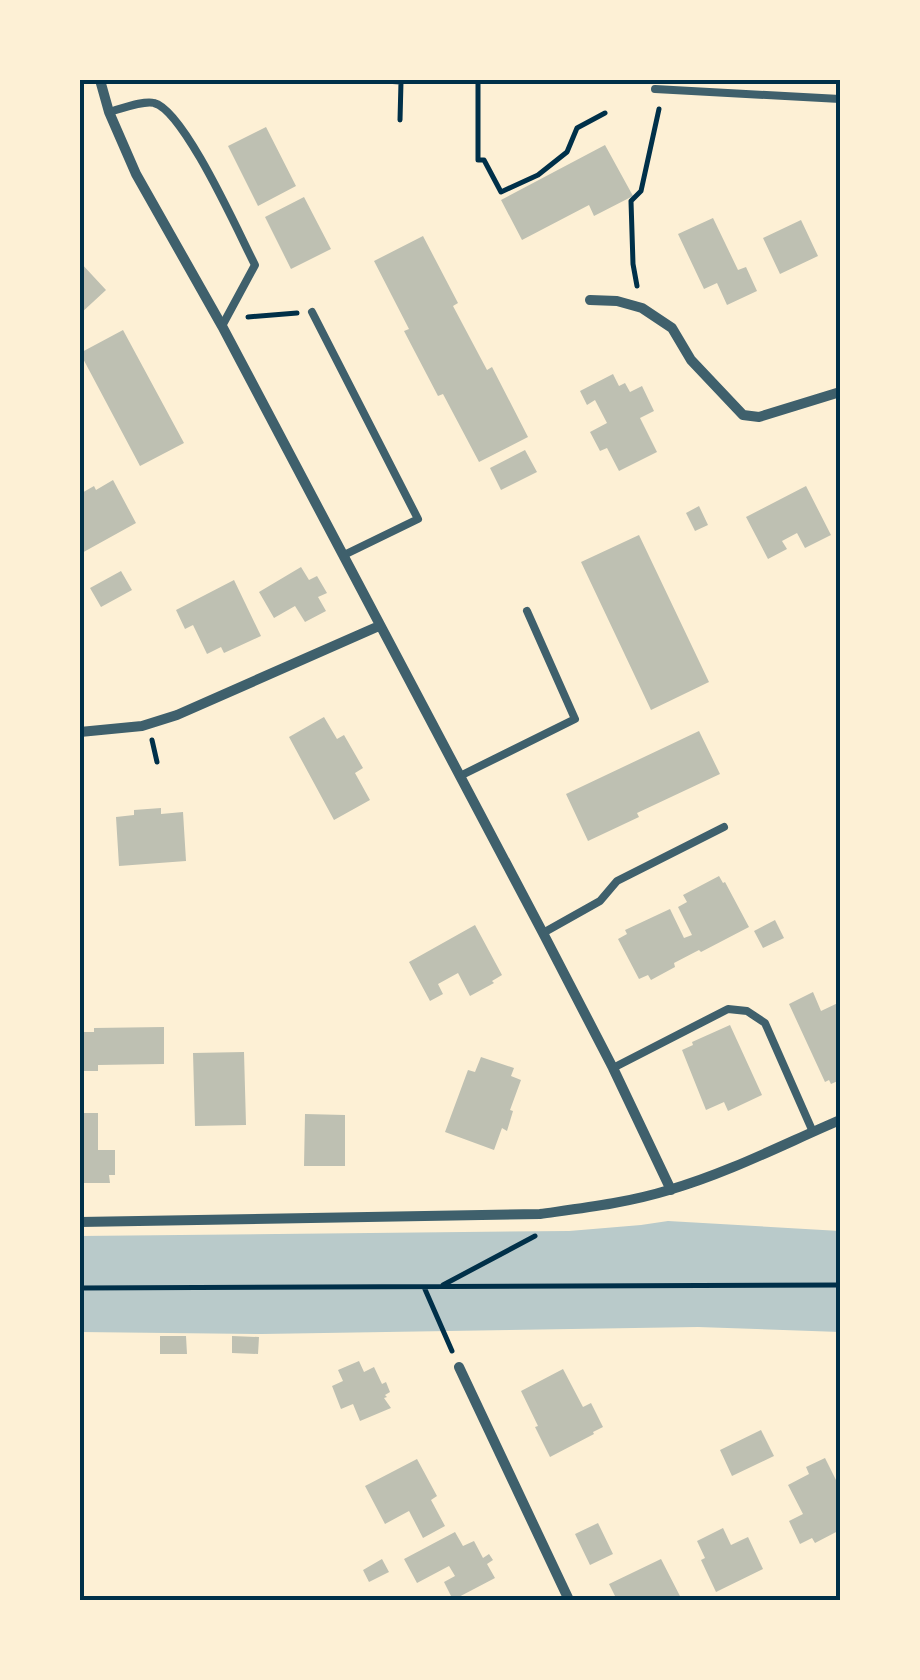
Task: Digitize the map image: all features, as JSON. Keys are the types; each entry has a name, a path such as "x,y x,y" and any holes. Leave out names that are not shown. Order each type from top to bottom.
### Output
{"street":[{"path":"100,80 109,112 136,174 222,326 543,933 614,1068 671,1190"},
{"path":"590,300 617,301 642,308 672,328 691,360 743,415 759,417 840,392"},
{"path":"80,732 132,728 176,715 380,626"},
{"path":"80,1222 540,1214 671,1190 840,1120"},
{"path":"459,1367 569,1600"}],"lane":[{"path":"655,88 840,99"},
{"path":"109,112 146,102 157,103 186,133 255,265 222,326"},
{"path":"312,312 418,519 344,556"},
{"path":"460,776 575,719 527,611"},
{"path":"543,933 600,901 617,881 724,826"},
{"path":"614,1068 728,1009 747,1011 765,1022 813,1132"}],"path":[{"path":"368,80 400,82 400,120"},
{"path":"478,84 478,160 484,160 501,192 552,164 567,152 577,128 605,114"},
{"path":"633,264 631,201 641,191 659,109"},
{"path":"241,318 312,312"},
{"path":"442,1286 535,1236 540,1214"},
{"path":"80,1288 840,1285"},
{"path":"424,1286 459,1367"}],"shaded area":[{"path":"668,1221 840,1231 840,1332 698,1327 262,1334 80,1332 80,1236 569,1231"}],"building":[{"path":"266,127 296,186 258,206 228,146"},
{"path":"605,145 633,196 594,216 589,205 522,240 501,200"},
{"path":"304,197 331,249 291,269 265,217"},
{"path":"713,218 738,270 746,267 757,291 727,305 717,283 704,289 678,234"},
{"path":"801,220 818,256 780,274 763,238"},
{"path":"423,236 458,303 453,306 487,370 492,367 528,437 479,462 404,331 409,329 374,261"},
{"path":"80,262 106,290 80,314"},
{"path":"123,330 184,443 140,466 80,353"},
{"path":"613,374 619,386 625,383 630,392 642,386 654,411 640,418 657,452 619,471 607,448 600,451 590,432 607,423 595,400 587,405 580,391"},
{"path":"525,450 537,472 501,490 490,468"},
{"path":"113,480 136,523 80,554 80,494"},
{"path":"806,486 831,535 805,548 797,533 782,541 787,549 768,559 746,517"},
{"path":"699,506 708,525 695,531 686,513"},
{"path":"639,535 709,682 651,710 581,562"},
{"path":"301,567 309,580 317,576 327,593 318,597 326,611 305,622 295,606 274,618 259,592"},
{"path":"121,571 132,590 101,607 90,588"},
{"path":"234,580 261,636 224,653 221,647 207,654 193,625 185,629 176,610"},
{"path":"324,717 337,739 344,735 363,768 355,773 370,800 334,820 289,737"},
{"path":"699,731 720,774 588,841 566,794"},
{"path":"161,808 161,814 183,812 186,861 119,866 116,817 134,815 134,810"},
{"path":"719,876 749,927 674,963 675,967 651,980 648,975 639,979 618,939 627,934 625,930 670,909 684,938 692,935 678,907 687,902 683,895"},
{"path":"775,920 784,938 763,948 754,931"},
{"path":"475,925 502,975 470,996 458,973 438,984 443,994 430,1001 409,962"},
{"path":"813,992 821,1011 840,1002 840,1080 831,1084 829,1080 825,1082 789,1004"},
{"path":"730,1025 762,1095 728,1111 724,1102 706,1110 682,1050"},
{"path":"164,1027 164,1064 98,1065 98,1071 80,1071 80,1032 94,1032 94,1028"},
{"path":"244,1052 246,1125 195,1126 193,1053"},
{"path":"481,1057 514,1068 511,1076 521,1080 507,1131 502,1128 494,1150 445,1132 468,1070 475,1072"},
{"path":"80,1113 98,1113 98,1150 115,1150 115,1175 109,1175 110,1183 80,1183"},
{"path":"305,1114 345,1115 345,1166 304,1166"},
{"path":"160,1336 186,1336 187,1354 160,1354"},
{"path":"232,1336 259,1337 258,1354 232,1353"},
{"path":"359,1361 364,1372 374,1367 382,1384 386,1382 390,1392 384,1398 391,1408 360,1421 353,1404 341,1409 332,1386 343,1381 338,1370"},
{"path":"563,1369 583,1407 591,1403 603,1427 550,1457 521,1391"},
{"path":"761,1430 774,1456 732,1476 720,1450"},
{"path":"825,1458 840,1488 840,1530 815,1543 812,1538 800,1544 789,1521 803,1514 788,1485 809,1474 806,1467"},
{"path":"417,1459 437,1496 431,1500 445,1526 423,1538 409,1511 385,1524 365,1486"},
{"path":"598,1523 613,1554 590,1565 575,1534"},
{"path":"723,1528 731,1545 748,1537 763,1569 716,1592 697,1541"},
{"path":"455,1532 463,1546 474,1541 483,1558 489,1554 493,1560 487,1564 495,1578 453,1600 444,1582 455,1576 449,1566 417,1583 404,1559"},
{"path":"382,1559 389,1572 369,1582 363,1570"},
{"path":"661,1559 682,1600 617,1600 609,1584"}]}
